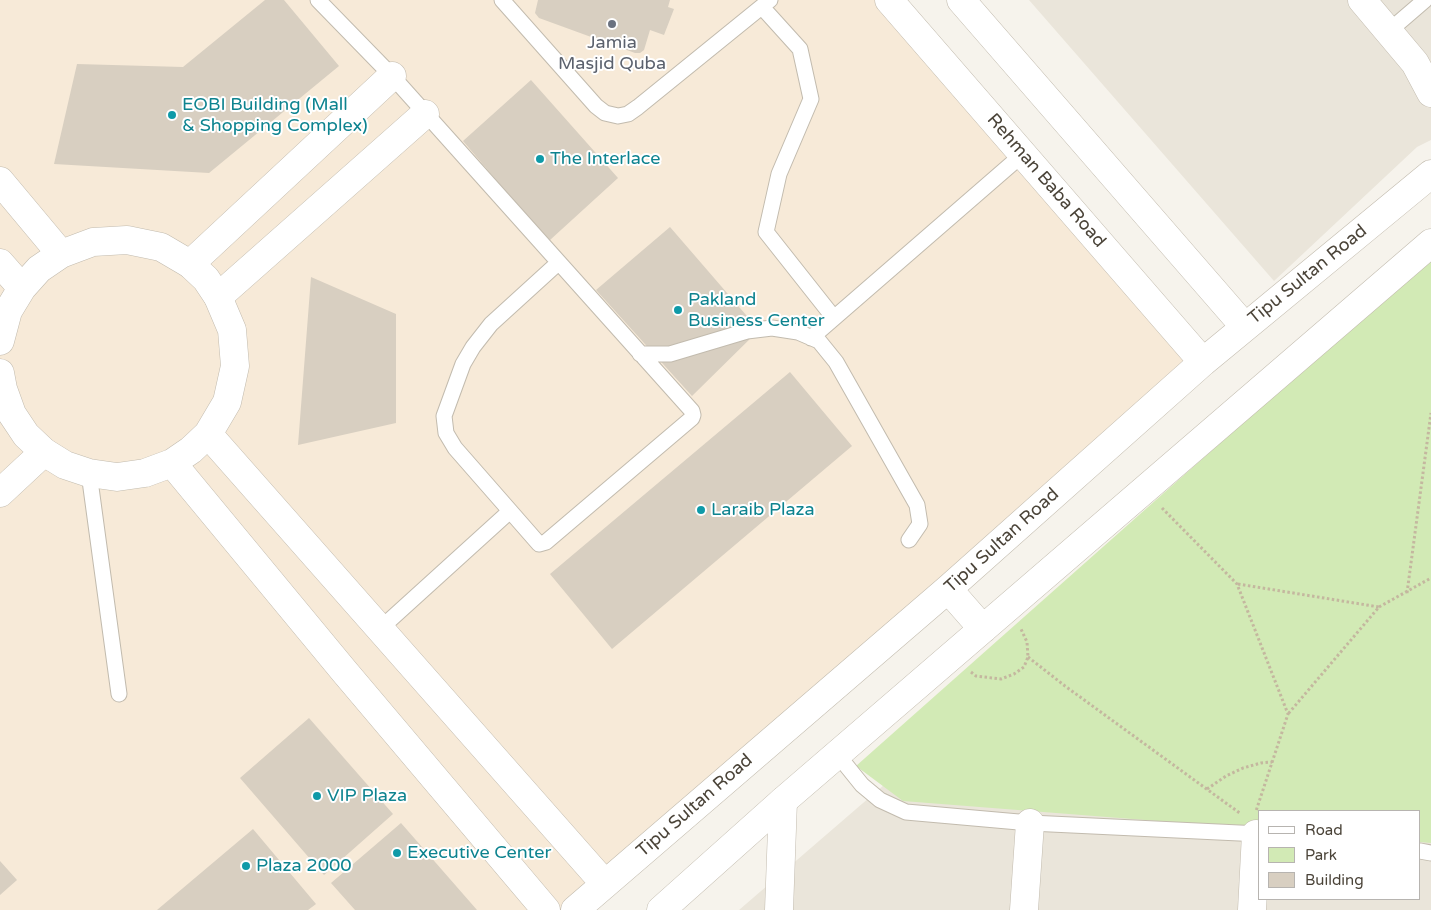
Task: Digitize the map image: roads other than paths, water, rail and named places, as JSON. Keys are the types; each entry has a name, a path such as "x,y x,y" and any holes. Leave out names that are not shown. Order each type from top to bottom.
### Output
{"street":[{"name":"Rehman Baba Road","path":"889,0 1203,362"},
{"path":"961,0 1244,327"},
{"path":"1362,0 1415,63 1431,94"},
{"path":"190,264 392,76"},
{"path":"218,296 425,114"},
{"name":"Tipu Sultan Road","path":"575,910 948,589 1203,362 1431,174"},
{"path":"0,181 61,254"},
{"path":"0,341 8,311 22,288 39,268 61,254 93,242 127,240 161,248 190,264 206,279 218,296 232,330 235,366 227,402 208,434 191,450 172,463 145,473 117,477 89,473 65,465 44,452 6,420 0,374"},
{"path":"661,910 837,754 1431,243"},
{"path":"0,263 22,288"},
{"path":"208,434 604,884"},
{"path":"0,493 44,452"},
{"path":"172,463 350,679 546,910"},
{"path":"948,589 983,629"},
{"path":"779,910 783,801"},
{"path":"1024,910 1030,823"},
{"path":"1252,910 1254,825"}],"lane":[{"path":"318,0 392,76 694,415 546,542 539,544 509,512 455,448 446,433 444,416 463,364 473,347 491,324 558,263"},
{"path":"502,0 596,106 605,113 618,116 628,114 638,107 766,4 800,49 811,99 779,174 766,232 834,318"},
{"path":"1389,30 1425,0"},
{"path":"810,338 1022,154"},
{"path":"640,354 670,354 747,332 772,328 798,332 819,341 836,362 917,504 920,524 909,540"},
{"path":"89,473 120,694"},
{"path":"380,628 509,512"},
{"path":"837,754 862,785 880,800 906,812 1030,823 1254,825"}],"place":[{"name":"Jamia Masjid Quba","path":"612,24"},
{"name":"EOBI Building (Mall & Shopping Complex)","path":"172,115"},
{"name":"The Interlace","path":"540,159"},
{"name":"Pakland Business Center","path":"678,310"},
{"name":"Laraib Plaza","path":"701,510"},
{"name":"VIP Plaza","path":"317,796"},
{"name":"Executive Center","path":"397,853"},
{"name":"Plaza 2000","path":"246,866"}]}
